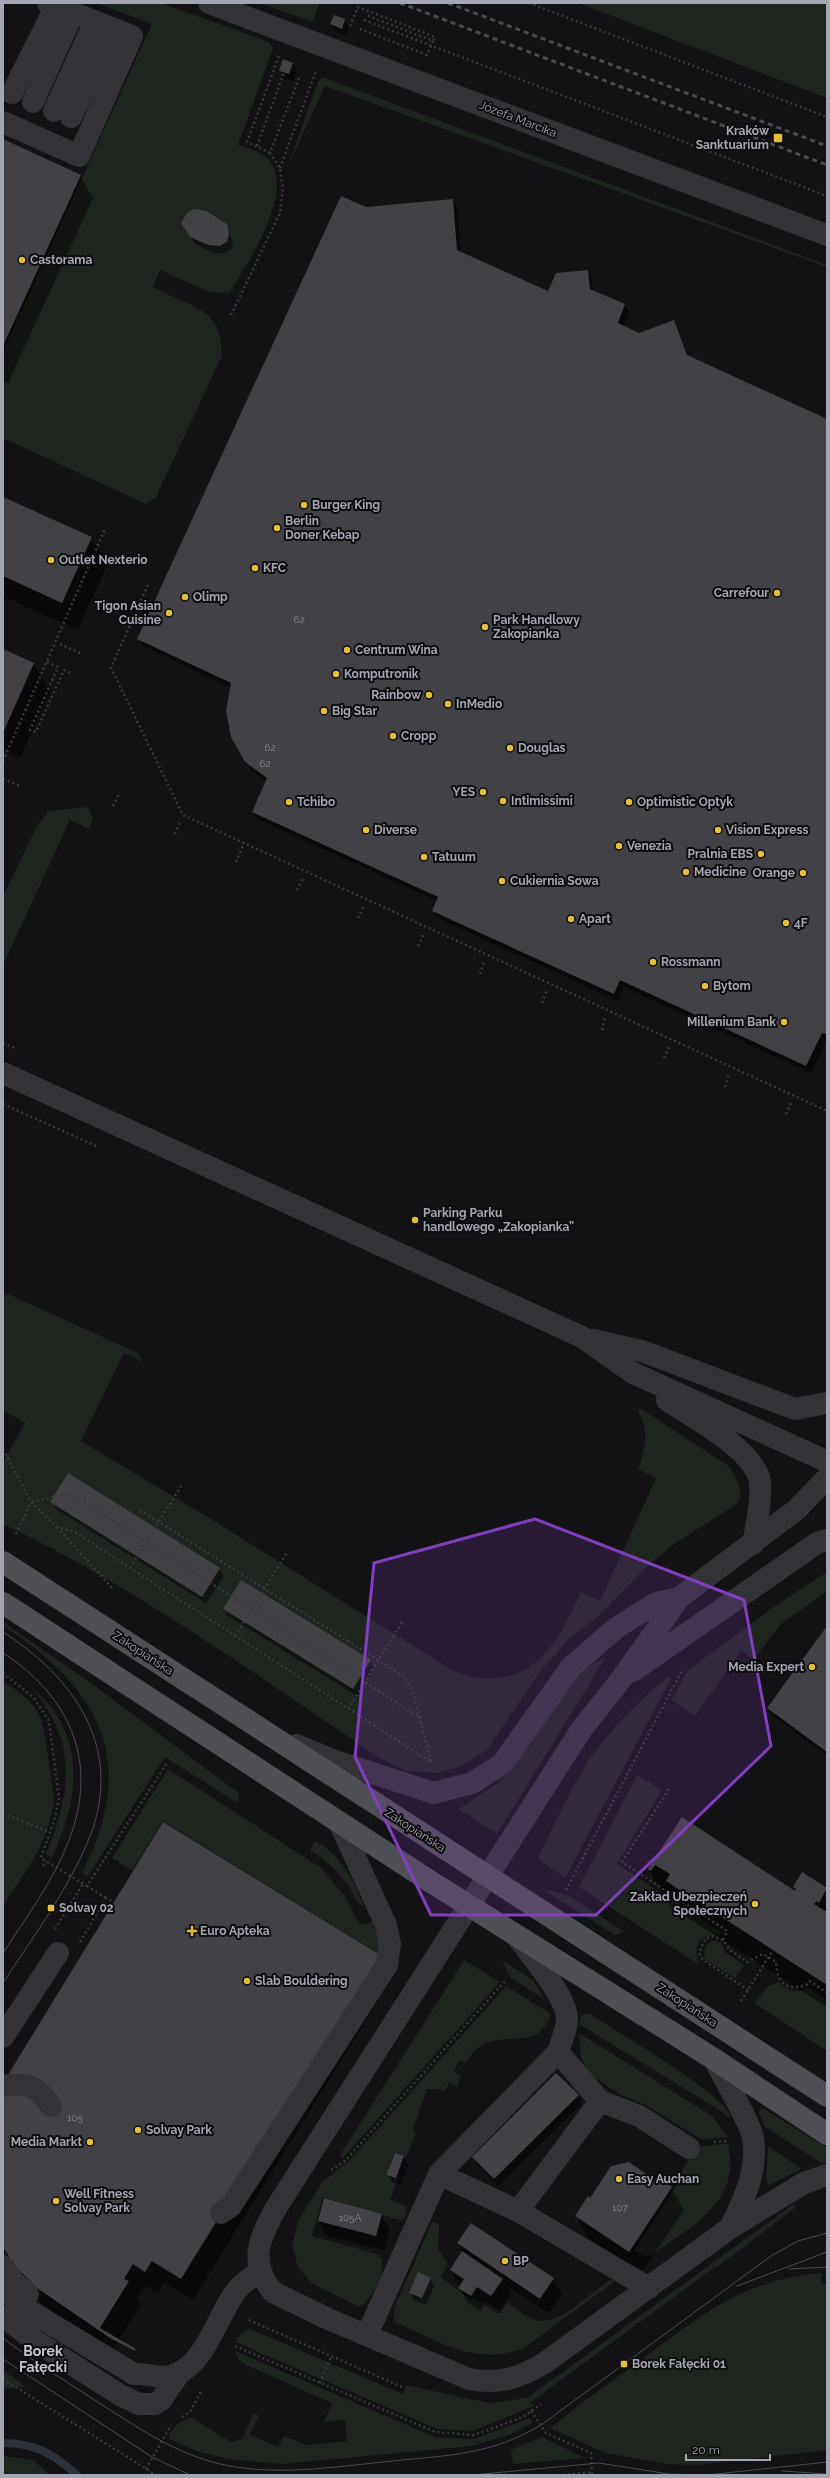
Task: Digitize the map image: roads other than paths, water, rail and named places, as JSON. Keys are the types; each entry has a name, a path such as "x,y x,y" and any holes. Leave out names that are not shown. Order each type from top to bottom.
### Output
{"main road":[{"name":"Zakopiańska","path":"3,1562 827,2096"},
{"path":"3,1604 428,1880 714,2059 827,2134"}],"street":[{"name":"Józefa Marcika","path":"209,3 827,235"},
{"path":"3,122 79,156 132,36 59,7"},
{"path":"59,7 8,91 91,126"},
{"path":"33,102 59,7"},
{"path":"62,114 104,25"},
{"path":"3,1072 582,1337 633,1373 662,1396 744,1453 759,1478 758,1523 753,1544"},
{"path":"582,1337 642,1350 795,1409 827,1403"},
{"path":"633,1373 827,1468 796,1510 680,1598 622,1678 581,1730 443,1949 276,2208 260,2237 258,2251 260,2271 267,2284 277,2295 469,2379 483,2381 505,2381 528,2373 546,2362 730,2228 804,2183 827,2175"},
{"path":"622,1678 817,1543 827,1540"},
{"path":"272,1736 335,1761 434,1793 472,1783 502,1764 571,1667 616,1628 656,1604 680,1598"},
{"path":"221,2214 231,2206 387,1965 390,1944 386,1926 339,1822"},
{"path":"367,2335 439,2174 558,2052 567,2020 566,2010 550,1982 516,1936"},
{"path":"3,2037 58,1953"},
{"path":"558,2052 600,2101 639,2116 689,2148"},
{"path":"714,2059 753,2137 754,2167 750,2185 730,2228"},
{"path":"3,2086 22,2084 31,2086 40,2091 51,2106 25,2099 3,2100"},
{"path":"518,2211 600,2101"},
{"path":"439,2174 518,2211 649,2288"},
{"path":"3,2266 14,2282 34,2299 134,2367"},
{"path":"3,2316 53,2352 120,2395 139,2404 155,2404 161,2400 179,2374 193,2364 236,2290 260,2271"},
{"path":"3,2288 28,2310 134,2367 162,2377 179,2374"}],"waterway":[{"path":"3,2443 25,2445 43,2451 60,2461 77,2475"}],"tram line":[{"path":"3,1632 28,1650 51,1670 70,1692 85,1716 95,1742 101,1770 100,1800 92,1831 84,1851 52,1909 3,1983"},
{"path":"3,1653 27,1671 46,1690 62,1711 73,1734 79,1759 81,1784 78,1812 63,1855 48,1884 3,1953"},
{"path":"3,2338 46,2369 142,2430 178,2449 216,2463 256,2469 295,2470 451,2455 487,2448 523,2435 541,2425 771,2256 798,2241 827,2233"},
{"path":"737,2286 827,2252"},
{"path":"789,2269 827,2267"},
{"path":"3,2359 152,2457 190,2475"},
{"path":"472,2475 599,2463 669,2474 707,2475 827,2462"},
{"path":"782,2471 827,2474"}],"railway":[{"path":"400,3 827,165"},
{"path":"448,3 827,146"}],"place":[{"name":"Kraków Sanktuarium","path":"778,138"},
{"name":"Castorama","path":"22,260"},
{"name":"Burger King","path":"304,505"},
{"name":"Berlin Doner Kebap","path":"277,528"},
{"name":"Outlet Nexterio","path":"51,560"},
{"name":"KFC","path":"255,568"},
{"name":"Carrefour","path":"777,593"},
{"name":"Olimp","path":"185,597"},
{"name":"Tigon Asian Cuisine","path":"169,613"},
{"name":"Park Handlowy Zakopianka","path":"485,627"},
{"name":"Centrum Wina","path":"347,650"},
{"name":"Komputronik","path":"336,674"},
{"name":"Rainbow","path":"429,695"},
{"name":"InMedio","path":"448,704"},
{"name":"Big Star","path":"324,711"},
{"name":"Cropp","path":"393,736"},
{"name":"Douglas","path":"510,748"},
{"name":"YES","path":"483,792"},
{"name":"Intimissimi","path":"503,801"},
{"name":"Tchibo","path":"289,802"},
{"name":"Optimistic Optyk","path":"629,802"},
{"name":"Diverse","path":"366,830"},
{"name":"Vision Express","path":"718,830"},
{"name":"Venezia","path":"619,846"},
{"name":"Pralnia EBS","path":"761,854"},
{"name":"Tatuum","path":"424,857"},
{"name":"Medicine","path":"686,872"},
{"name":"Orange","path":"803,873"},
{"name":"Cukiernia Sowa","path":"502,881"},
{"name":"Apart","path":"571,919"},
{"name":"4F","path":"786,923"},
{"name":"Rossmann","path":"653,962"},
{"name":"Bytom","path":"705,986"},
{"name":"Millenium Bank","path":"784,1022"},
{"name":"Parking Parku handlowego „Zakopianka”","path":"415,1220"},
{"name":"Media Expert","path":"812,1667"},
{"name":"Zakład Ubezpieczeń Społecznych","path":"755,1904"},
{"name":"Solvay 02","path":"51,1908"},
{"name":"Euro Apteka","path":"192,1931"},
{"name":"Slab Bouldering","path":"247,1981"},
{"name":"Solvay Park","path":"138,2130"},
{"name":"Media Markt","path":"90,2142"},
{"name":"Easy Auchan","path":"619,2179"},
{"name":"Well Fitness Solvay Park","path":"56,2201"},
{"name":"BP","path":"505,2261"},
{"name":"Borek Fałęcki 01","path":"624,2364"}],"district":[{"name":"Borek Fałęcki","path":"43,2360"}]}
